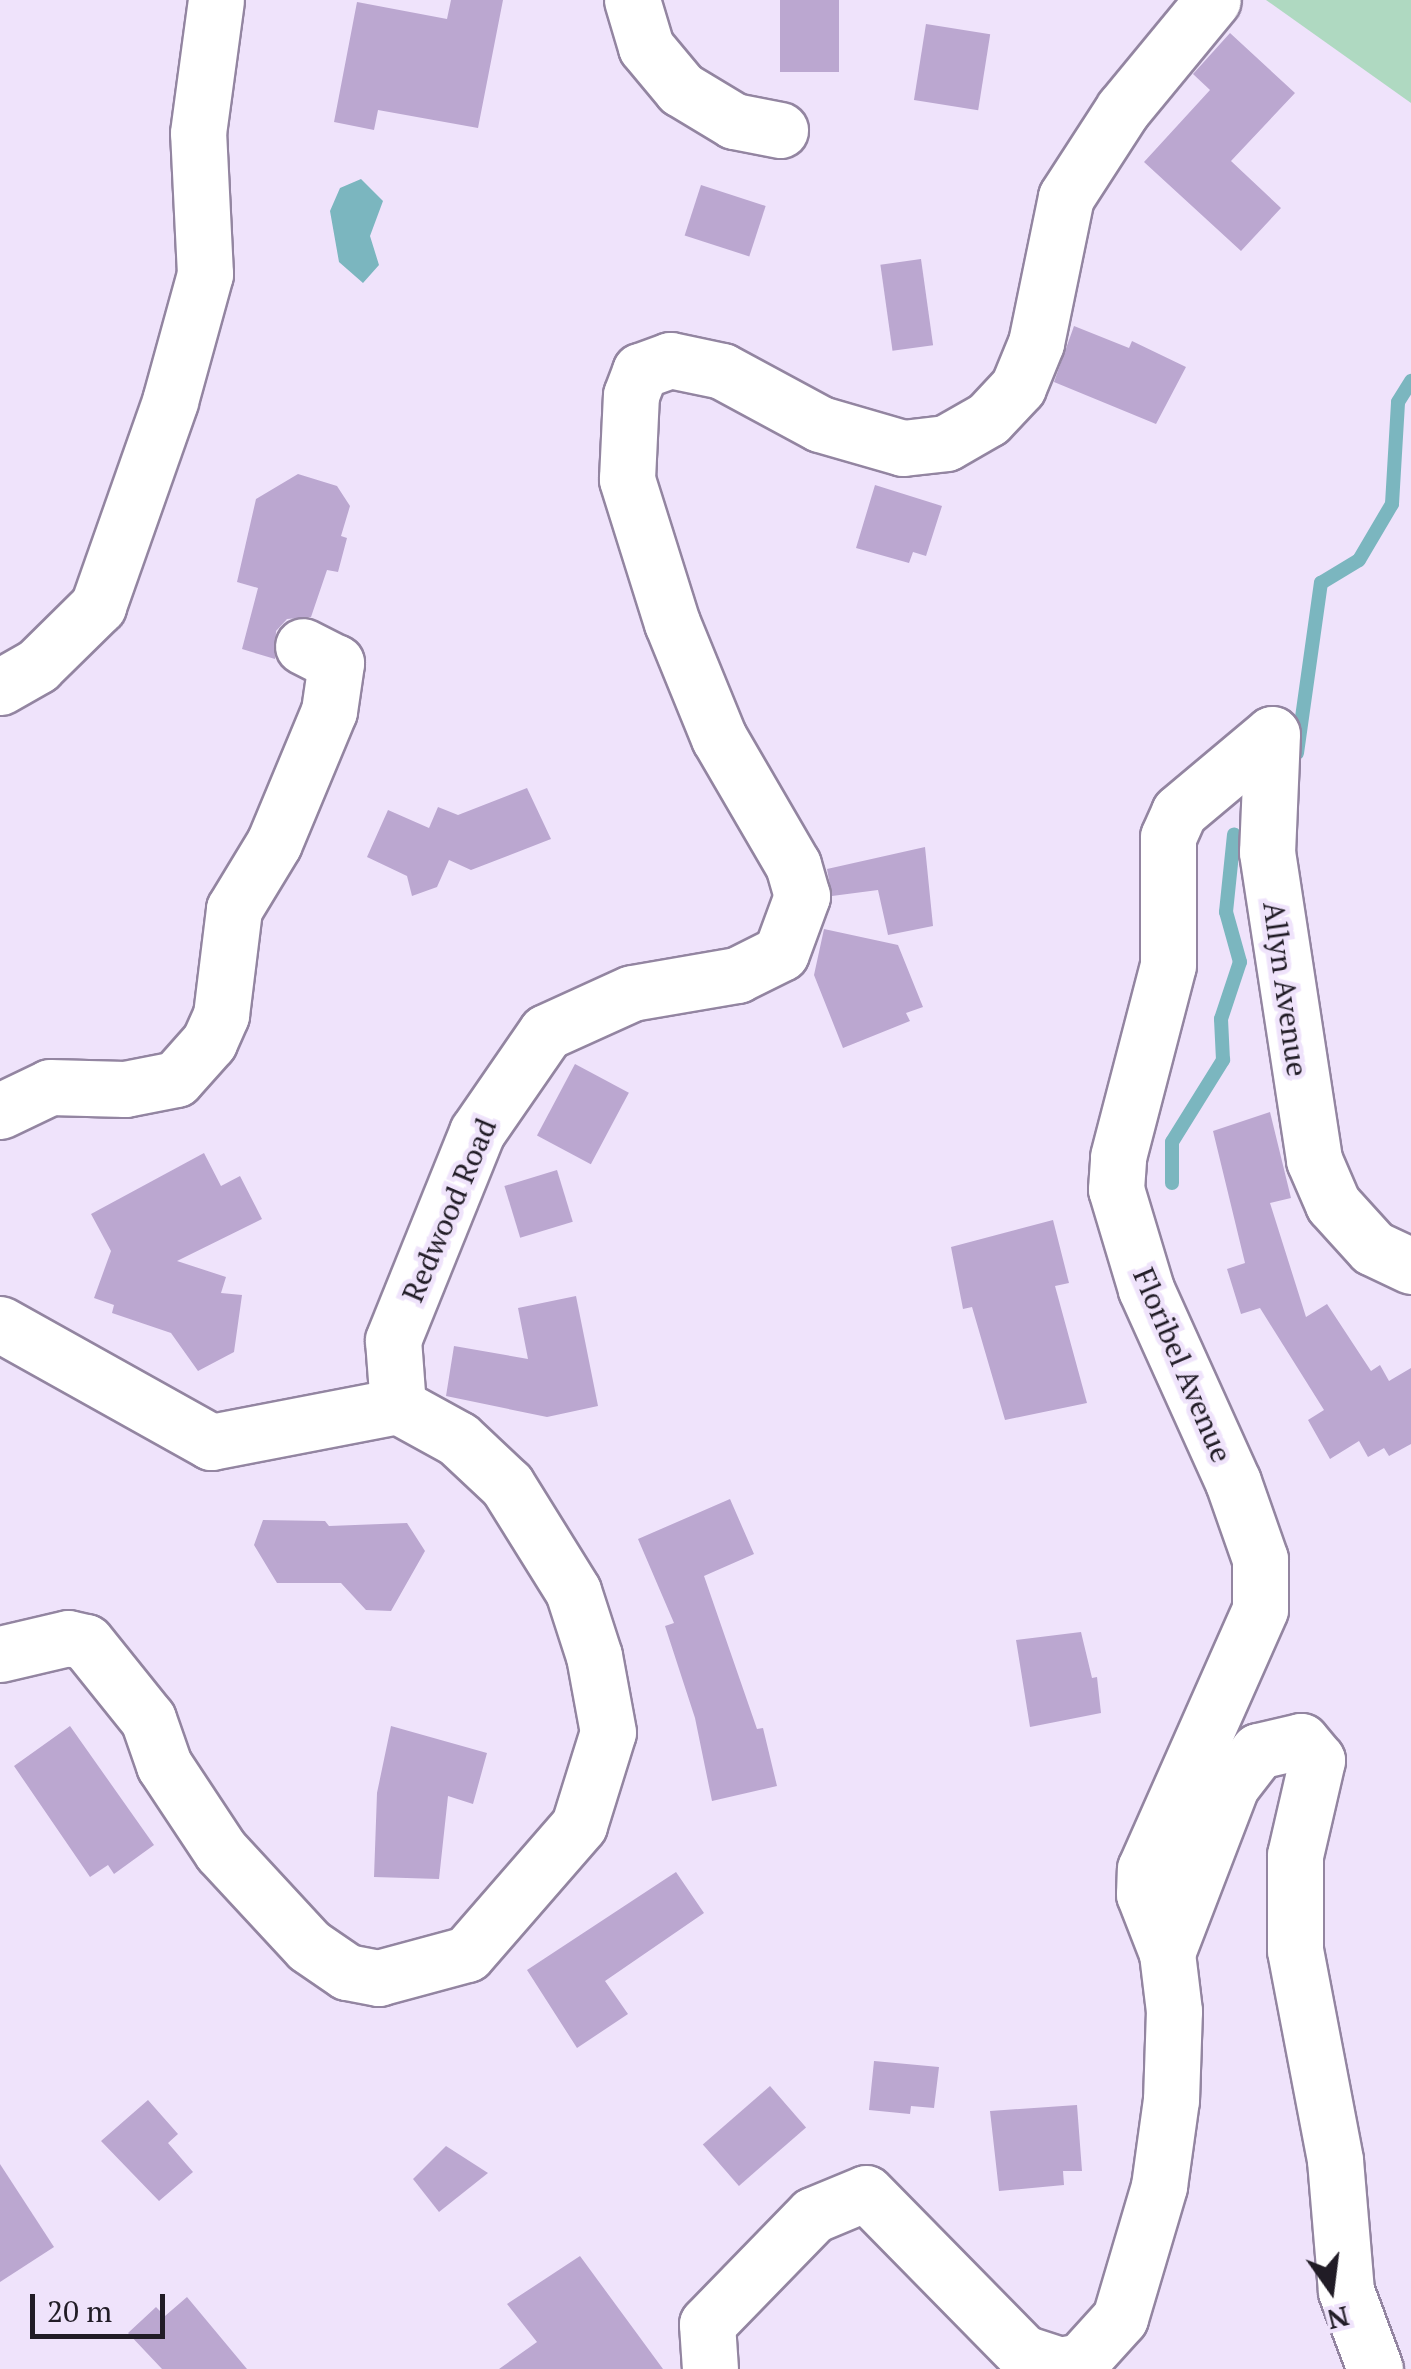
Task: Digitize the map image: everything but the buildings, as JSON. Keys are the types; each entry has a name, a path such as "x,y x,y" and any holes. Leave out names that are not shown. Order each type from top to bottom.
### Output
{"street":[{"path":"0,686 37,666 98,606 170,401 206,274 198,133 216,0"},
{"path":"632,0 646,48 681,88 734,121 780,130"},
{"name":"Redwood Road","path":"398,1406 394,1340 407,1306 477,1132 546,1032 587,1008 737,975 781,953 802,896 793,865 718,738 672,623 627,480 631,396 640,371 670,360 722,370 820,424 902,448 946,443 988,419 1018,388 1036,343 1066,197 1123,109 1212,0"},
{"path":"0,1111 50,1087 125,1089 176,1080 210,1042 221,1015 234,909 274,843 329,711 336,663 303,646"},
{"name":"Allyn Avenue","path":"1222,776 1272,734 1267,852 1314,1160 1333,1204 1373,1248 1411,1266"},
{"name":"Floribel Avenue","path":"710,2369 707,2324 813,2215 866,2193 1023,2353 1059,2365 1081,2361 1102,2344 1120,2318 1159,2186 1172,2100 1174,2011 1167,1953 1144,1894 1145,1869 1260,1608 1260,1560 1233,1482 1146,1289 1116,1189 1118,1156 1168,965 1168,836 1179,812 1222,776"},
{"path":"0,1324 211,1442 398,1406 458,1440 507,1485 538,1525 573,1591 608,1732 579,1824 467,1954 378,1978 346,1972 309,1946 221,1851 164,1765 148,1719 86,1642 47,1641 0,1654"},
{"name":"Floribel Avenue","path":"1167,1953 1231,1786 1258,1750 1301,1740 1317,1760 1295,1855 1294,1950 1335,2160 1346,2292 1375,2369"}],"shaded area":[{"path":"1266,0 1411,0 1411,103"},
{"path":"361,179 383,201 370,236 379,265 363,283 339,262 330,211 340,188"}],"waterway":[{"path":"1297,753 1321,583 1359,560 1392,504 1398,402 1411,381"},
{"path":"1172,1183 1172,1142 1223,1060 1221,1019 1240,962 1226,912 1234,834"}]}
